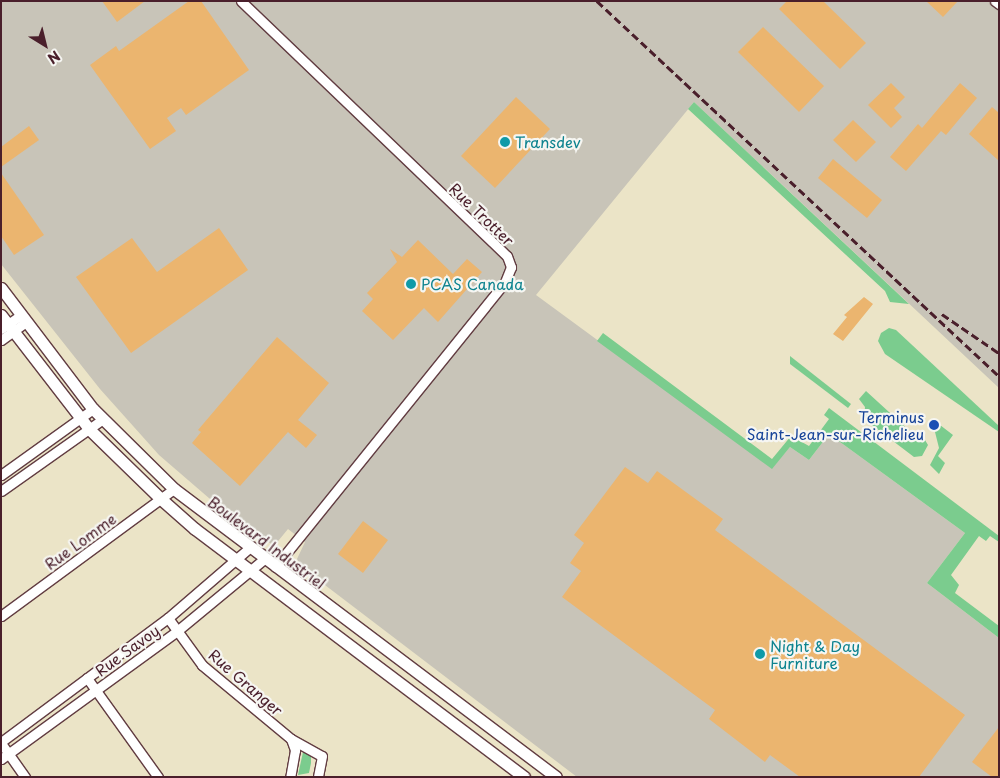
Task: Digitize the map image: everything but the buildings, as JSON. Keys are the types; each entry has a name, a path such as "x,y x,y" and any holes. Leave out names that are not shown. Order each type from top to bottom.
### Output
{"street":[{"name":"Rue Trotter","path":"241,1 507,256 511,267 505,282 275,567"},
{"path":"995,1 999,4"},
{"name":"Boulevard Industriel","path":"1,288 93,409 174,489 249,548 556,777"},
{"path":"1,315 8,328 89,429 161,499 252,572 524,777"},
{"path":"1,340 8,328 23,318"},
{"path":"1,475 93,409"},
{"path":"1,491 102,419"},
{"name":"Rue Lomme","path":"1,616 174,489"},
{"name":"Rue Savoy","path":"1,742 168,618 238,560 249,548"},
{"name":"Rue Savoy","path":"5,756 177,631 252,572 264,559"},
{"name":"Rue Granger","path":"168,618 202,665 291,739 322,756 318,777"},
{"path":"87,678 158,777"},
{"path":"290,777 295,750 291,739"},
{"path":"1,742 5,756 25,777"}],"shaded area":[{"path":"1,1 999,1 999,388 694,102 536,295 772,468 790,447 809,460 829,434 965,533 927,583 999,638 999,777 577,777 300,566 297,559 305,542 288,529 274,546 217,505 159,455 100,389 1,264"}],"green space":[{"path":"694,102 909,304 890,302 885,291 688,109"},
{"path":"889,328 896,330 999,426 999,432 885,354 878,341 881,333"},
{"path":"603,333 772,459 791,436 809,446 829,419 824,415 829,408 999,536 999,542 990,536 986,541 979,536 951,575 959,585 955,593 999,626 999,638 927,583 965,533 829,434 809,460 790,447 772,469 597,341"},
{"path":"790,356 851,404 848,408 790,364"},
{"path":"866,391 913,434 925,440 928,445 922,456 914,457 864,419 865,407 859,399"},
{"path":"940,425 953,435 938,456 945,463 939,474 930,465 939,448 935,432"},
{"path":"303,752 311,755 309,773 298,775"}],"railway":[{"path":"597,1 999,376"},
{"path":"942,314 999,353"}],"place":[{"name":"Transdev","path":"505,142"},
{"name":"PCAS Canada","path":"411,284"},
{"name":"Terminus Saint-Jean-sur-Richelieu","path":"934,425"},
{"name":"Night & Day Furniture","path":"760,654"}]}
